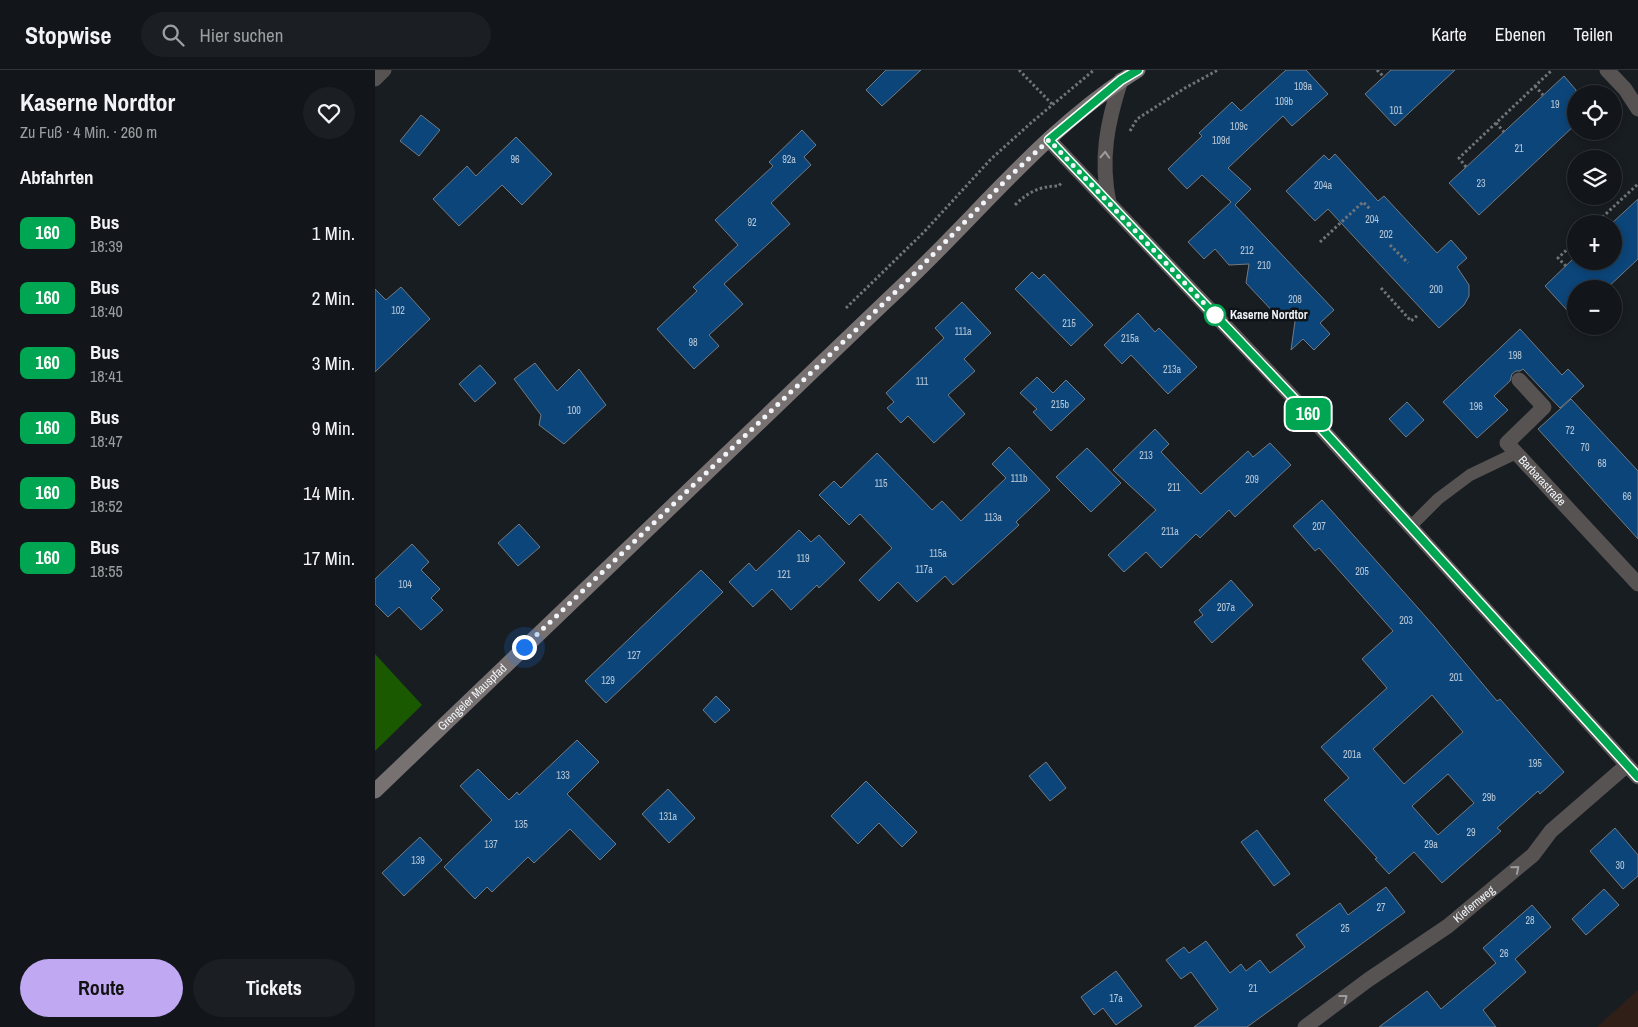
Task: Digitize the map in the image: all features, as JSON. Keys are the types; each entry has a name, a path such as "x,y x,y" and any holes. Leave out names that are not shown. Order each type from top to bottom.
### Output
{"main road":[{"name":"Grengeler Mauspfad","path":"375,791 905,283 1009,177 1049,140 1121,80 1138,70"}],"street":[{"path":"375,79 384,70"},
{"path":"1607,70 1625,89 1638,108"},
{"path":"1109,203 1105,175 1105,146 1113,103 1121,80"},
{"path":"1049,140 1287,391 1638,777"},
{"name":"Barbarastraße","path":"1519,380 1544,407 1507,443 1638,584"},
{"name":"Kiefernweg","path":"1305,1027 1368,980 1448,926 1533,854 1551,831 1627,765"}],"lane":[{"path":"1411,526 1438,499 1470,475 1516,453"}],"path":[{"path":"1019,70 1052,104"},
{"path":"1377,70 1383,77"},
{"path":"1466,167 1459,158 1552,70"},
{"path":"1535,86 1543,95"},
{"path":"1496,123 1504,132"},
{"path":"1604,215 1638,184"},
{"path":"1320,242 1363,202 1370,209"},
{"path":"1390,245 1408,263"},
{"path":"1565,266 1558,258 1567,250"},
{"path":"1381,288 1411,321 1418,315"}],"shaded area":[{"path":"1638,990 1638,1027 1597,1027"}],"green space":[{"path":"375,654 422,705 375,751"}],"building":[{"path":"886,70 921,70 882,106 866,90"},
{"path":"1286,70 1306,70 1328,94 1292,126 1283,116 1228,168 1251,189 1235,205 1334,310 1320,323 1330,334 1314,350 1303,339 1291,350 1296,314 1277,316 1246,283 1249,264 1229,265 1215,249 1204,259 1188,242 1231,202 1202,175 1187,189 1168,169 1202,136 1199,133 1232,102 1241,111"},
{"path":"1391,70 1455,70 1395,126 1365,94"},
{"path":"1564,76 1572,85 1567,85 1567,132 1479,215 1449,183"},
{"path":"421,115 440,130 419,156 400,141"},
{"path":"802,130 816,145 804,157 811,165 771,203 790,224 724,284 743,304 709,335 719,346 694,369 657,329 697,291 693,287 738,245 715,220 773,166 769,162"},
{"path":"516,137 552,174 522,205 502,185 459,226 433,199 467,166 476,176"},
{"path":"1335,154 1378,201 1384,196 1437,253 1451,240 1467,258 1457,267 1469,285 1469,296 1464,305 1439,328 1328,209 1315,221 1286,191 1324,155 1329,160"},
{"path":"1638,199 1638,259 1616,280 1567,280 1567,310 1545,286 1567,265 1567,270 1622,270 1621,215"},
{"path":"1032,272 1039,279 1044,274 1093,325 1071,346 1015,289"},
{"path":"401,287 430,319 375,372 375,289 386,300"},
{"path":"962,302 991,333 964,359 975,371 948,395 965,414 934,443 908,416 901,423 887,408 894,402 886,393 944,338 935,328"},
{"path":"1138,313 1155,332 1159,328 1197,367 1168,394 1131,355 1122,364 1104,345"},
{"path":"1520,329 1562,375 1568,369 1584,386 1560,408 1523,369 1516,371 1512,374 1510,381 1494,396 1508,410 1477,438 1443,402"},
{"path":"535,363 557,391 579,369 606,405 564,444 539,425 541,415 514,379"},
{"path":"480,365 496,383 475,402 459,384"},
{"path":"1037,377 1053,393 1066,380 1085,399 1051,431 1033,412 1037,409 1020,393"},
{"path":"1571,399 1638,471 1638,539 1538,429"},
{"path":"1407,402 1424,420 1406,437 1389,419"},
{"path":"1155,429 1169,444 1161,452 1201,494 1248,451 1253,457 1270,443 1291,465 1235,517 1229,510 1200,538 1196,534 1161,568 1146,552 1124,572 1108,555 1156,510 1113,470"},
{"path":"1009,447 1050,490 1016,522 1019,525 953,585 945,576 917,602 898,582 879,601 859,580 892,548 860,514 849,525 819,495 834,481 841,488 877,453 932,510 942,501 961,521 1006,478 992,464"},
{"path":"1087,448 1121,483 1091,512 1056,477"},
{"path":"1322,500 1434,626 1497,701 1500,699 1564,772 1540,794 1538,791 1497,828 1501,831 1442,883 1414,852 1389,874 1375,859 1377,858 1324,800 1349,778 1321,747 1387,688 1362,659 1393,631 1319,548 1315,551 1293,526","holes":["1432,695 1463,732 1404,784 1373,749","1448,774 1474,803 1438,835 1412,806"]},
{"path":"519,524 540,547 518,566 498,543"},
{"path":"799,530 811,542 819,535 845,563 819,588 817,585 791,610 772,589 753,607 729,582 749,563 756,571"},
{"path":"412,544 429,562 421,570 440,589 431,598 443,610 421,630 399,607 388,617 375,604 375,579"},
{"path":"701,570 723,592 606,703 585,681"},
{"path":"1231,580 1253,605 1212,643 1194,622 1203,615 1199,610"},
{"path":"716,696 730,710 715,723 703,710"},
{"path":"577,740 599,762 567,794 616,844 600,860 570,829 534,863 528,857 492,892 487,887 475,899 444,867 492,820 460,786 478,769 509,800 517,792 519,795"},
{"path":"1046,762 1066,788 1050,801 1029,776"},
{"path":"866,781 917,832 902,847 879,823 858,844 831,816"},
{"path":"668,789 695,818 669,843 642,814"},
{"path":"1615,828 1638,855 1638,876 1623,889 1590,851"},
{"path":"1257,830 1290,874 1274,886 1241,842"},
{"path":"420,837 442,860 404,896 382,873"},
{"path":"1386,887 1405,912 1345,956 1247,1027 1194,1027 1218,1009 1191,972 1181,979 1166,960 1184,947 1189,953 1206,941 1230,973 1241,964 1246,971 1260,960 1270,973 1305,947 1296,935 1340,903 1348,915"},
{"path":"1604,889 1619,905 1586,935 1572,919"},
{"path":"1532,905 1551,927 1515,959 1526,972 1483,1010 1496,1027 1379,1027 1427,991 1441,1009 1496,963 1483,948"},
{"path":"1116,971 1142,1006 1116,1025 1103,1008 1094,1015 1081,997"}],"bus line":[{"name":"160","path":"1138,70 1121,80 1079,113 1049,140 1300,405 1638,777"}],"place":[{"name":"Kaserne Nordtor","path":"1215,315"}],"route":[{"path":"524,647 905,283 1009,177 1049,140 1218,318 1215,315"}]}
